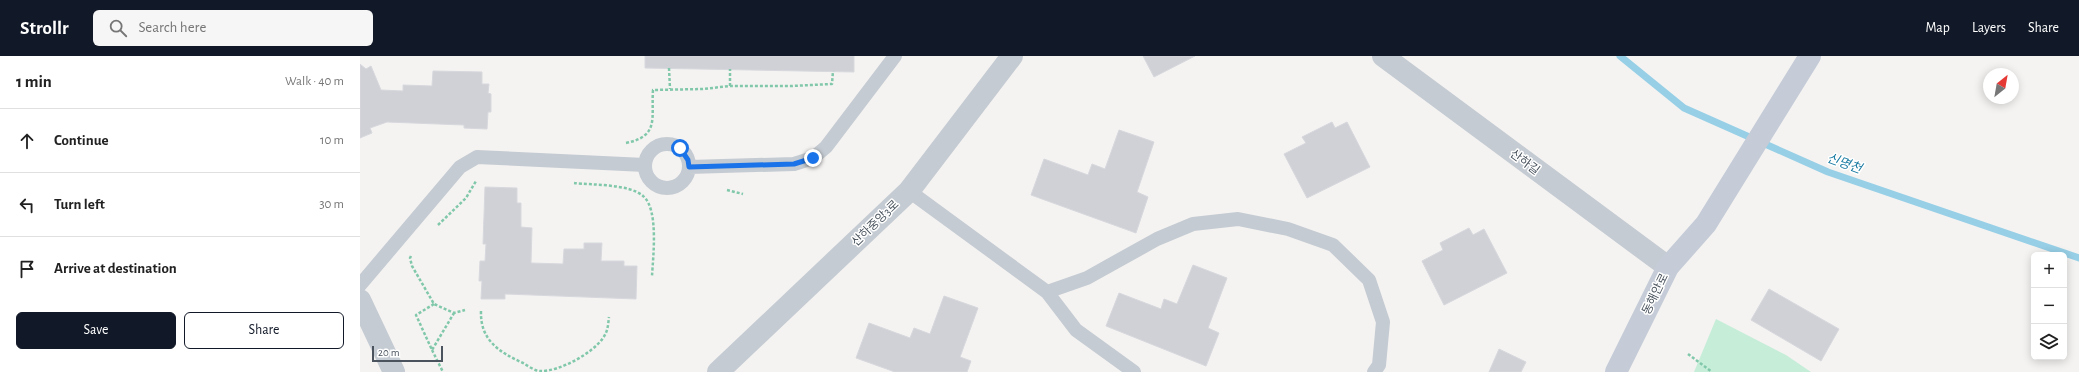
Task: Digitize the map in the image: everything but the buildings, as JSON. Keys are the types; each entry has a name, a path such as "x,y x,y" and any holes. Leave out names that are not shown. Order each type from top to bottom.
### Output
{"main road":[{"name":"동해안로","path":"1616,372 1668,267 1706,224 1810,56"}],"street":[{"name":"산하중앙3로","path":"718,372 909,191 1012,56"},
{"name":"산하길","path":"1383,56 1668,267"},
{"path":"360,300 394,372"}],"lane":[{"path":"689,167 794,164 813,158 826,147 895,56"},
{"path":"668,144 680,148 688,160 689,167 684,180 673,187 666,188 653,183 649,178 645,165 650,152 655,148 668,144"},
{"path":"360,285 460,167 477,157 645,165"},
{"path":"909,191 1047,292 1076,330 1134,372"},
{"path":"1047,292 1087,278 1157,239 1193,224 1238,219 1288,229 1333,245 1369,280 1383,322 1379,365 1374,372"}],"path":[{"path":"669,68 670,89"},
{"path":"730,70 730,86"},
{"path":"621,145 640,140 648,134 652,126 653,90 703,89 730,86 792,86 832,84 833,72"},
{"path":"435,228 466,198 477,179"},
{"path":"567,182 627,189 644,196 650,207 654,227 652,276"},
{"path":"727,190 743,194"},
{"path":"415,252 410,258 412,266 434,304 454,313 465,310"},
{"path":"434,304 416,315 443,372"},
{"path":"481,311 480,322 484,334 493,344 514,359 539,371 566,365 584,356 603,338 608,329 608,317"},
{"path":"432,350 454,313"},
{"path":"1688,354 1712,372"}],"green space":[{"path":"1716,319 1786,355 1811,372 1694,372"}],"waterway":[{"name":"신명천","path":"1620,56 1684,108 1828,172 2079,258"}],"route":[{"path":"680,148 685,153 689,167 794,164 813,158"}]}
